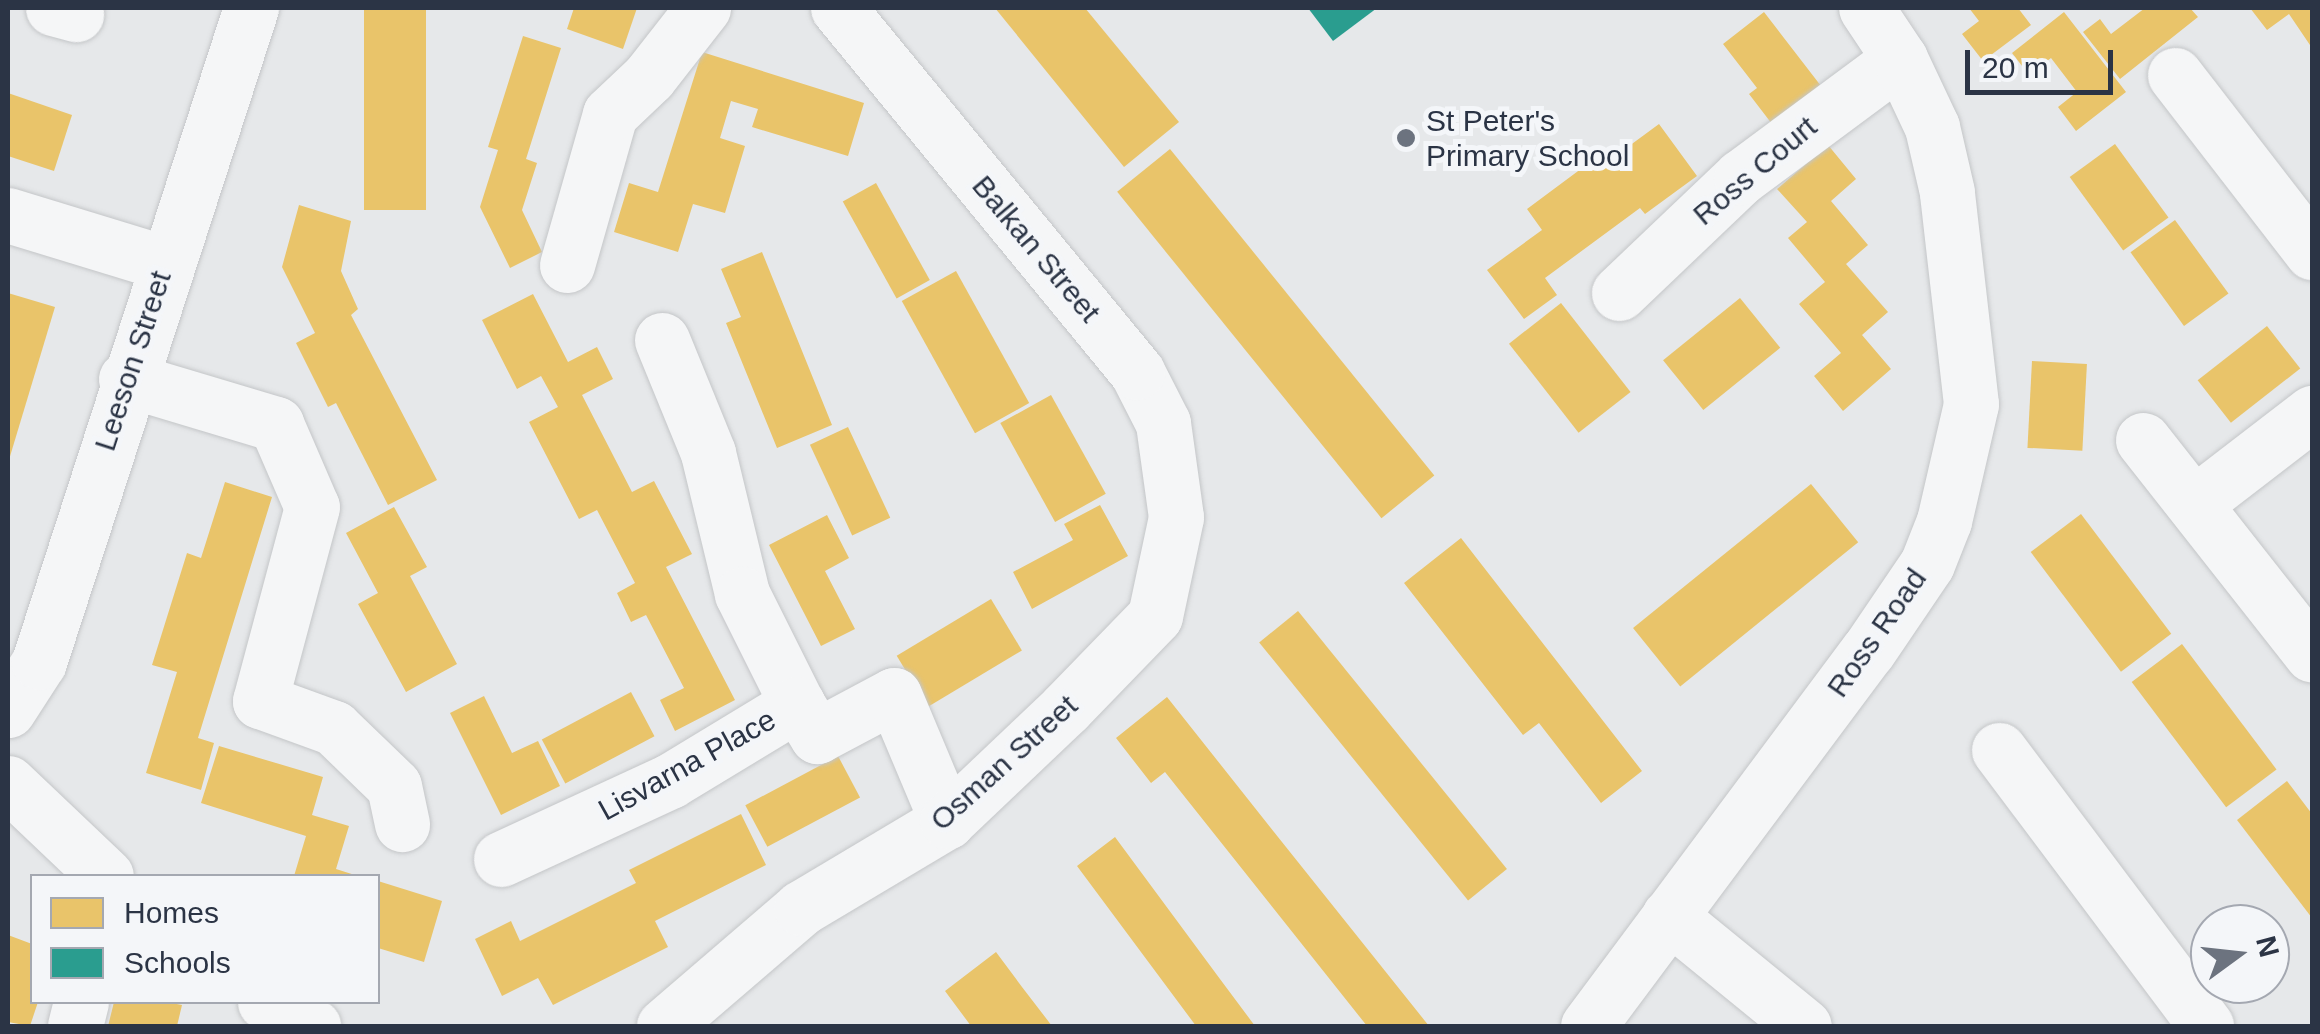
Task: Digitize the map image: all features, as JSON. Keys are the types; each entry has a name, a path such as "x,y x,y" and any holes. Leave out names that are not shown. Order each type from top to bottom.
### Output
{"street":[{"name":"Leeson Street","path":"8,710 39,662 126,379 250,8"},
{"path":"567,265 610,114 649,77 702,8"},
{"name":"Balkan Street","path":"838,8 1138,372 1163,423 1176,517"},
{"name":"Ross Road","path":"1588,1026 1888,622 1928,564 1944,520 1971,404 1948,192 1932,127 1900,59 1866,8"},
{"name":"Ross Court","path":"1619,294 1741,177 1900,59"},
{"path":"2175,75 2312,252"},
{"path":"8,214 165,263"},
{"path":"662,340 708,453 742,594 797,704"},
{"path":"126,379 276,424 312,507 260,700 334,728 394,786 402,824"},
{"path":"2195,503 2312,413"},
{"path":"2143,440 2312,655"},
{"name":"Osman Street","path":"664,1026 802,908 946,821 1155,616 1176,517"},
{"name":"Lisvarna Place","path":"502,858 670,782 797,704 818,736 894,695 946,821"},
{"path":"1998,750 2206,1026"},
{"path":"8,783 104,874"},
{"path":"1670,916 1804,1026"},
{"path":"269,1004 313,1026"}],"building: Homes":[{"path":"364,8 426,8 426,210 364,210"},
{"path":"574,8 637,8 623,49 567,29"},
{"path":"995,8 1085,8 1179,122 1124,167"},
{"path":"1969,8 2018,8 2031,25 1983,61 1962,34 1979,21"},
{"path":"2145,8 2190,8 2198,17 2120,79 2083,32 2100,19 2111,34"},
{"path":"2250,8 2312,8 2312,48 2289,14 2267,30"},
{"path":"1764,12 1821,86 1772,124 1749,94 1757,88 1723,44"},
{"path":"2064,12 2126,92 2076,131 2058,107 2077,92 2051,58 2029,75 2012,53"},
{"path":"523,36 561,48 526,159 537,163 522,210 542,252 510,268 480,207 498,150 488,147"},
{"path":"702,52 864,103 848,156 752,127 758,109 731,101 720,138 745,146 725,213 693,204 678,252 614,232 629,183 658,192"},
{"path":"8,93 72,115 54,171 8,156"},
{"path":"1659,124 1697,176 1645,214 1640,208 1545,278 1557,295 1524,319 1487,270 1542,230 1527,209 1601,154 1606,163"},
{"path":"2115,144 2168,218 2123,251 2070,177"},
{"path":"1828,145 1856,179 1831,201 1868,245 1846,264 1888,312 1862,335 1891,369 1843,411 1814,376 1841,353 1799,304 1825,282 1788,238 1807,222 1777,189"},
{"path":"1170,149 1434,475 1381,518 1117,192"},
{"path":"876,183 930,280 897,299 843,201"},
{"path":"299,205 351,221 341,271 358,309 351,315 437,480 388,505 336,403 328,407 296,343 315,333 282,267"},
{"path":"2175,220 2228,294 2184,326 2131,252"},
{"path":"762,252 832,425 777,448 726,323 741,317 721,269"},
{"path":"956,271 1029,403 975,433 902,301"},
{"path":"8,293 55,307 8,463"},
{"path":"533,294 568,362 597,347 613,379 582,395 632,492 654,481 692,554 666,567 735,700 675,731 660,700 684,688 646,615 631,622 617,593 635,583 597,510 579,519 529,422 558,407 541,376 517,389 482,320"},
{"path":"1740,298 1780,348 1703,410 1663,360"},
{"path":"1561,303 1631,392 1579,433 1509,344"},
{"path":"2267,326 2300,369 2231,423 2198,380"},
{"path":"2032,361 2087,364 2082,451 2027,448"},
{"path":"1051,395 1106,494 1055,522 1000,423"},
{"path":"848,427 890,518 852,535 810,445"},
{"path":"225,482 272,497 198,738 214,743 201,790 146,773 177,672 152,665 187,553 201,558"},
{"path":"1811,484 1858,542 1680,686 1633,628"},
{"path":"1100,505 1128,556 1032,609 1013,572 1073,540 1064,524"},
{"path":"394,507 427,567 410,576 457,664 406,692 358,604 378,593 346,533"},
{"path":"2081,514 2171,634 2121,672 2031,552"},
{"path":"827,515 849,558 825,571 855,629 821,646 769,545"},
{"path":"1461,538 1642,771 1601,803 1539,723 1523,735 1404,583"},
{"path":"991,599 1022,650 928,707 897,656"},
{"path":"1298,611 1507,869 1468,900 1259,642"},
{"path":"2182,644 2276,769 2226,807 2132,682"},
{"path":"631,692 654,736 565,784 542,739"},
{"path":"484,696 512,753 538,741 560,786 501,815 450,713"},
{"path":"1167,697 1429,1026 1367,1026 1165,772 1151,783 1116,738"},
{"path":"219,746 323,777 312,815 349,826 336,869 352,874 295,874 306,836 201,803"},
{"path":"838,756 860,797 767,847 745,805"},
{"path":"2287,781 2312,814 2312,918 2237,820"},
{"path":"741,814 766,865 655,921 668,947 553,1005 538,978 502,996 475,939 511,921 520,941 636,883 629,870"},
{"path":"1115,837 1255,1026 1196,1026 1077,866"},
{"path":"380,882 442,901 424,962 380,949"},
{"path":"8,935 30,943 30,1004 37,1004 30,1026 8,1022"},
{"path":"996,952 1052,1026 971,1026 945,991"},
{"path":"114,1004 182,1005 177,1026 108,1026"}],"building: Schools":[{"path":"1308,8 1377,8 1333,41"}],"place":[{"name":"St Peter's Primary School","path":"1406,138"}]}
